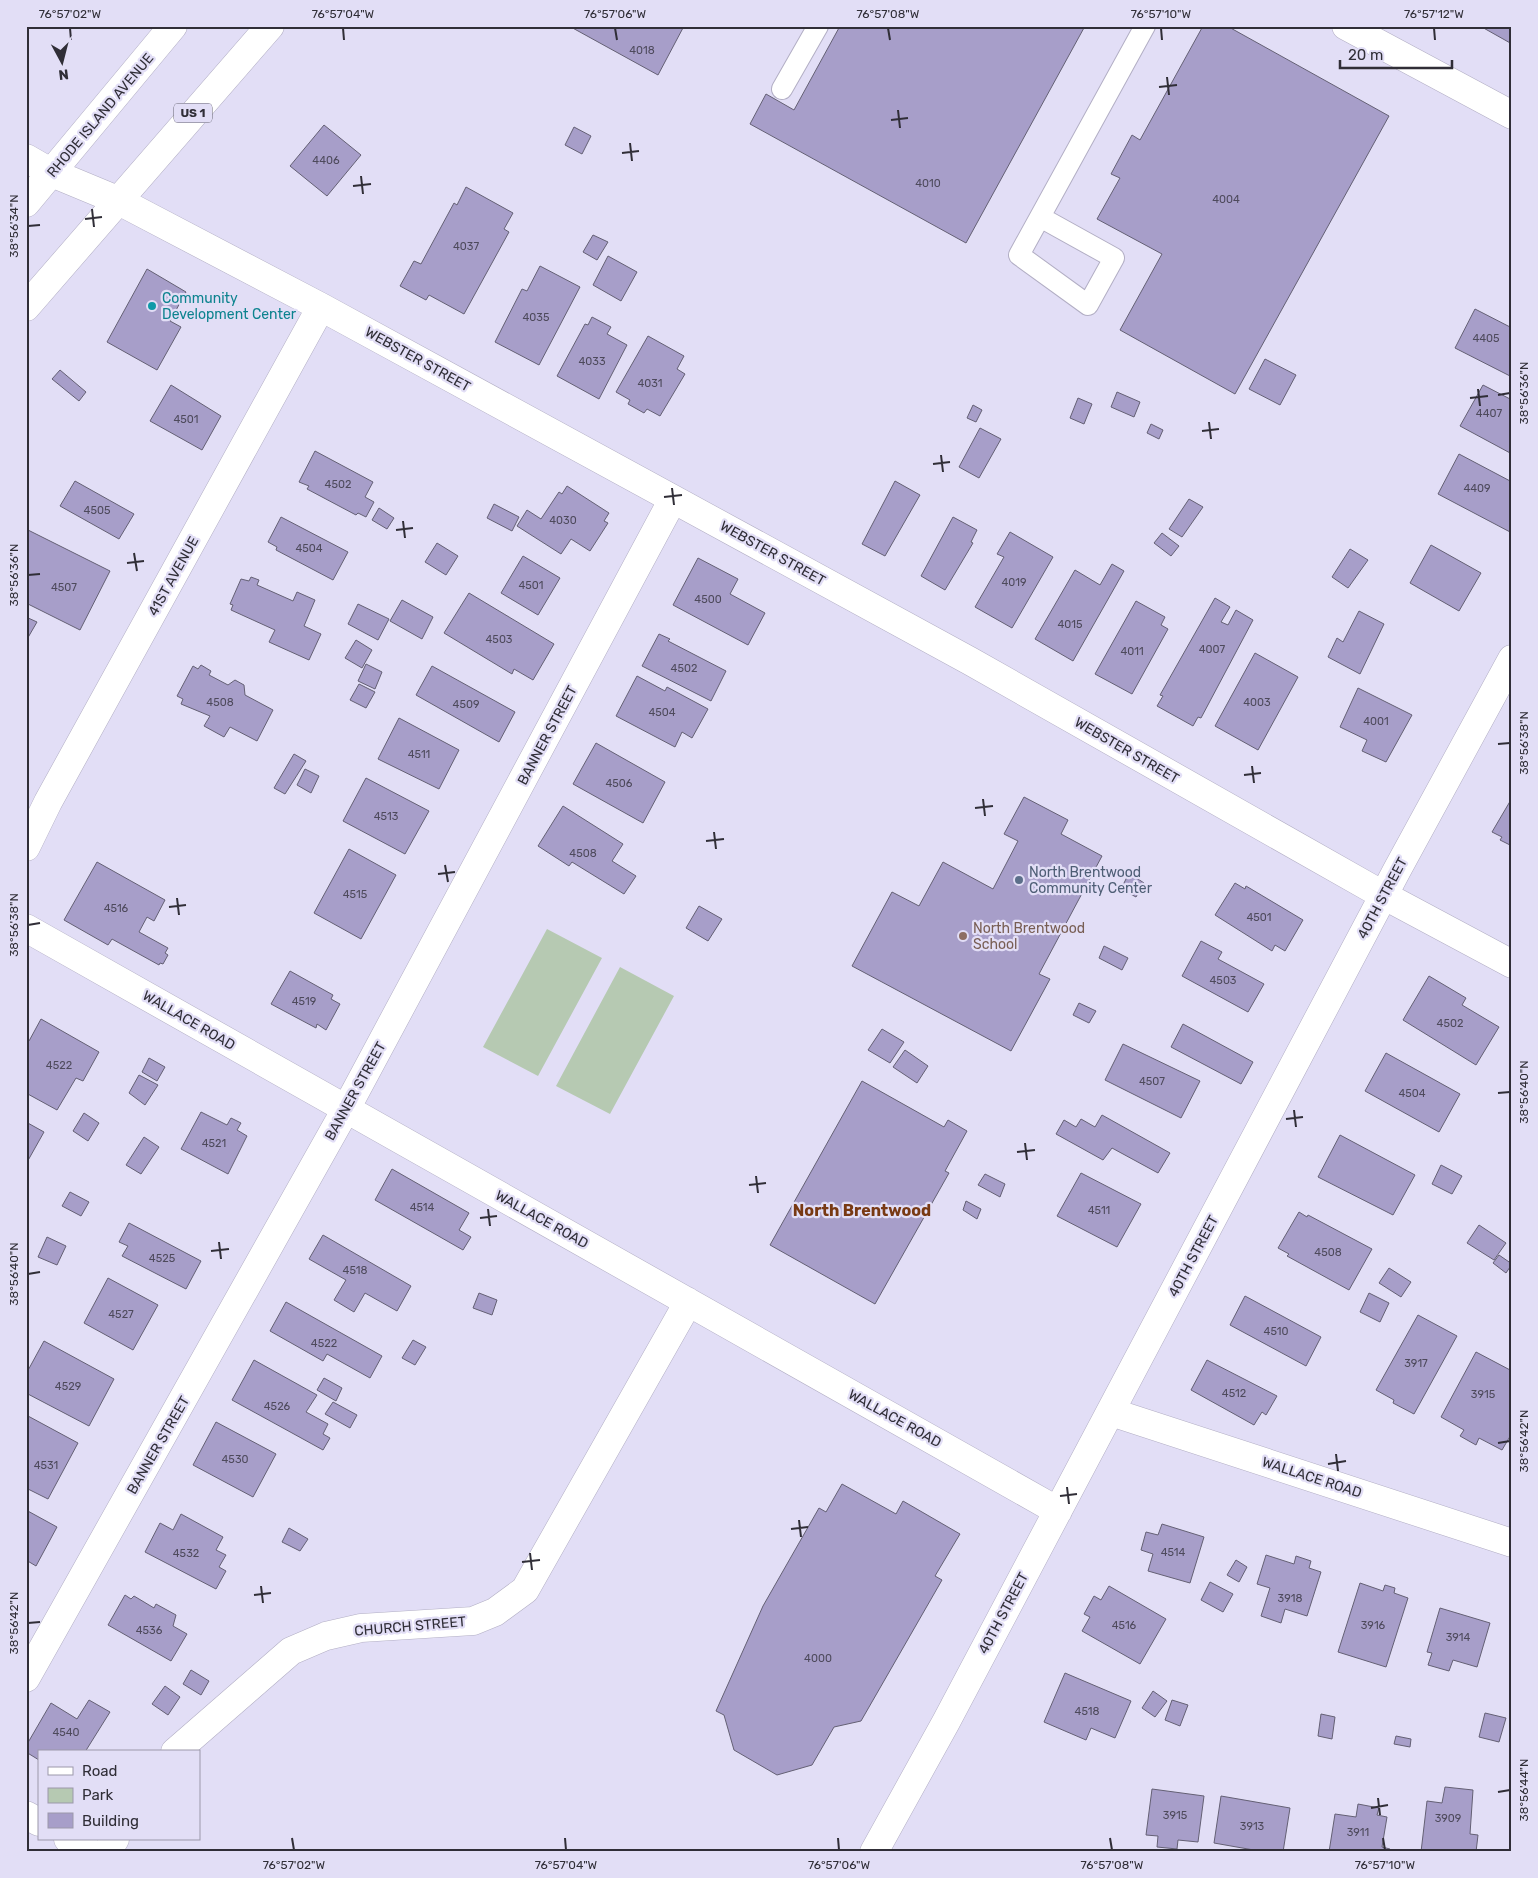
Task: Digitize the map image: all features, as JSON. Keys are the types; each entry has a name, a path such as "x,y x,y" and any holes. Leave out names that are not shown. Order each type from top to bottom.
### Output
{"street":[{"name":"RHODE ISLAND AVENUE","path":"26,203 173,26"},
{"name":"US 1","path":"26,307 270,26"},
{"path":"1346,26 1512,115"},
{"name":"WEBSTER STREET","path":"26,158 52,173 117,200 321,307 970,661 1383,895 1512,964"},
{"name":"41ST AVENUE","path":"26,847 37,804 321,307"},
{"name":"BANNER STREET","path":"26,1678 346,1109 673,499"},
{"name":"40TH STREET","path":"874,1852 946,1722 1111,1412 1383,895 1512,659"},
{"name":"WALLACE ROAD","path":"26,928 1058,1510"},
{"name":"CHURCH STREET","path":"177,1750 291,1651 326,1636 361,1628 473,1621 495,1612 525,1590 687,1301"},
{"name":"WALLACE ROAD","path":"1111,1412 1512,1543"},
{"path":"26,1815 38,1821"},
{"path":"70,1840 90,1852"},
{"path":"107,1852 114,1840"}],"lane":[{"path":"782,89 818,26"},
{"path":"1040,217 1114,258 1088,305 1019,256 1040,217 1145,26"}],"green space":[{"path":"547,929 602,958 538,1076 483,1047"},
{"path":"620,967 674,996 610,1114 556,1086"}],"building":[{"path":"569,26 684,26 658,75"},
{"path":"840,26 1085,26 966,243 750,124 766,94 794,110"},
{"path":"1203,26 1227,26 1389,116 1235,394 1120,330 1162,254 1097,219 1120,178 1111,174 1132,135 1140,140"},
{"path":"1480,26 1512,26 1512,44"},
{"path":"324,125 361,155 327,196 290,166"},
{"path":"574,127 591,136 582,154 565,145"},
{"path":"466,187 513,213 504,229 509,232 464,314 429,295 426,300 400,286 414,261 421,264 454,203 457,205"},
{"path":"593,235 608,242 597,260 583,252"},
{"path":"608,256 637,272 621,301 593,285"},
{"path":"540,266 580,287 539,365 495,342 522,289 527,291"},
{"name":"Community Development Center","path":"147,269 186,292 170,321 181,327 157,370 107,342"},
{"path":"1475,309 1512,328 1512,377 1455,348"},
{"path":"592,317 611,327 607,334 627,345 599,399 557,376 585,324 588,325"},
{"path":"648,336 684,356 677,369 685,374 660,416 647,409 644,413 628,404 630,400 616,392"},
{"path":"1265,359 1296,375 1280,405 1249,389"},
{"path":"60,370 86,392 79,401 52,379"},
{"path":"171,385 221,416 202,450 150,421"},
{"path":"1483,385 1512,400 1512,454 1460,426"},
{"path":"1117,392 1140,402 1134,417 1111,407"},
{"path":"1078,398 1092,404 1084,424 1070,418"},
{"path":"973,405 982,410 976,422 967,418"},
{"path":"1151,424 1163,430 1159,439 1147,433"},
{"path":"980,428 1001,439 979,478 959,467"},
{"path":"315,451 373,482 365,497 374,502 366,517 358,513 356,515 307,489 309,486 299,482"},
{"path":"1459,454 1512,482 1512,533 1438,494"},
{"path":"75,481 134,514 119,539 60,506"},
{"path":"895,481 920,495 885,556 862,544"},
{"path":"567,486 609,513 604,521 608,523 590,551 571,539 561,554 517,526 527,510 541,519 559,492 562,494"},
{"path":"1189,499 1203,507 1182,537 1169,529"},
{"path":"494,504 519,517 512,531 487,518"},
{"path":"379,508 394,518 387,529 372,520"},
{"path":"281,517 348,552 333,580 276,550 277,547 268,542"},
{"path":"953,517 977,530 971,542 973,543 945,590 921,576"},
{"path":"26,529 110,571 80,630 26,603"},
{"path":"1010,532 1053,557 1012,628 975,607 1004,557 997,554"},
{"path":"1162,533 1179,546 1171,556 1154,543"},
{"path":"437,543 458,556 446,575 425,562"},
{"path":"1431,545 1481,573 1459,611 1410,583"},
{"path":"1350,549 1368,560 1348,588 1332,577"},
{"path":"523,556 560,578 538,615 501,593"},
{"path":"698,558 738,579 730,594 765,613 748,645 673,605"},
{"path":"1112,564 1124,571 1073,661 1035,639 1075,570 1100,585"},
{"path":"251,577 259,580 257,585 293,601 297,592 315,600 304,626 321,634 309,660 269,642 275,630 231,610 233,605 230,604 241,579 249,581"},
{"path":"469,593 554,644 533,680 514,669 512,674 444,633"},
{"path":"1215,598 1230,607 1221,622 1228,625 1236,610 1253,620 1201,718 1198,717 1193,726 1157,706 1163,696 1160,695"},
{"path":"402,600 433,617 422,639 390,621"},
{"path":"1136,601 1165,617 1161,625 1168,629 1132,694 1095,674"},
{"path":"358,604 389,619 378,640 348,624"},
{"path":"1359,611 1384,624 1360,674 1328,657 1337,638 1343,642"},
{"path":"26,617 37,622 26,641"},
{"path":"659,634 670,639 668,641 726,671 711,701 642,666"},
{"path":"356,640 372,650 362,668 345,658"},
{"path":"1255,653 1298,677 1258,750 1215,726"},
{"path":"366,664 382,672 375,689 358,681"},
{"path":"201,665 211,671 209,675 228,685 235,680 244,685 245,695 273,710 257,741 230,727 224,737 204,726 210,716 181,704 183,699 177,696 193,666 198,669"},
{"path":"432,666 515,712 499,742 416,695"},
{"path":"637,676 665,691 667,687 708,709 692,738 682,732 675,747 616,716"},
{"path":"359,684 375,692 366,708 350,700"},
{"path":"1358,688 1412,715 1386,762 1362,751 1367,740 1340,727"},
{"path":"399,718 459,750 439,789 378,759"},
{"path":"596,743 665,782 643,823 573,784"},
{"path":"294,754 306,761 285,794 274,788"},
{"path":"305,769 319,776 311,793 297,785"},
{"path":"366,778 429,811 405,854 343,821"},
{"name":"North Brentwood School","path":"1024,797 1068,820 1061,834 1102,856 1039,974 1050,979 1011,1051 852,966 892,892 919,906 943,862 993,889 1018,841 1004,834"},
{"path":"1512,798 1512,846 1500,840 1502,837 1492,832"},
{"path":"563,806 623,844 612,861 636,876 624,894 572,862 569,866 538,846"},
{"path":"349,849 396,875 361,939 314,913"},
{"path":"97,862 165,900 154,921 147,917 139,932 168,948 165,953 168,955 163,964 160,963 159,965 112,939 108,945 64,920"},
{"path":"1129,873 1144,883 1136,897 1121,889"},
{"path":"1235,883 1245,889 1246,886 1303,920 1285,951 1275,945 1272,951 1215,915"},
{"path":"699,906 722,919 708,941 686,928"},
{"path":"1201,941 1222,952 1218,959 1264,984 1248,1012 1182,976"},
{"path":"1104,946 1128,958 1122,970 1099,958"},
{"path":"290,971 333,995 331,999 340,1004 326,1030 317,1024 316,1028 271,1004"},
{"path":"1429,976 1466,998 1462,1005 1499,1027 1476,1065 1403,1020"},
{"path":"1079,1003 1096,1011 1089,1023 1073,1015"},
{"path":"41,1019 99,1052 83,1081 76,1078 57,1110 26,1093 26,1040 29,1041"},
{"path":"1183,1024 1253,1062 1241,1084 1171,1047"},
{"path":"882,1029 904,1042 890,1063 868,1050"},
{"path":"1123,1044 1200,1081 1181,1118 1105,1080"},
{"path":"905,1050 928,1066 917,1083 893,1067"},
{"path":"1386,1053 1460,1094 1439,1132 1365,1091"},
{"path":"149,1058 165,1067 157,1081 142,1072"},
{"path":"139,1075 158,1085 145,1105 129,1093"},
{"path":"862,1081 944,1127 948,1120 967,1131 945,1171 949,1173 875,1304 770,1245"},
{"path":"201,1112 227,1125 231,1118 241,1123 237,1130 247,1136 228,1174 181,1149"},
{"path":"84,1113 99,1123 88,1141 73,1131"},
{"path":"1102,1115 1170,1153 1158,1173 1112,1148 1103,1160 1056,1134 1064,1120 1076,1127 1081,1119 1095,1127"},
{"path":"26,1122 44,1132 26,1164"},
{"path":"1340,1135 1415,1175 1393,1215 1318,1177"},
{"path":"144,1137 159,1147 141,1174 126,1165"},
{"path":"1441,1165 1462,1176 1452,1194 1432,1184"},
{"path":"392,1169 469,1213 459,1230 471,1237 463,1250 375,1200"},
{"path":"1081,1173 1141,1204 1117,1247 1057,1216"},
{"path":"985,1174 1005,1184 1000,1197 978,1185"},
{"path":"70,1192 89,1202 81,1216 62,1206"},
{"path":"966,1201 981,1209 977,1219 963,1210"},
{"path":"1299,1212 1372,1249 1349,1290 1287,1256 1289,1254 1278,1248"},
{"path":"129,1223 201,1261 186,1289 122,1256 128,1246 119,1242"},
{"path":"1479,1225 1506,1243 1494,1260 1467,1243"},
{"path":"323,1235 411,1286 397,1311 365,1293 354,1312 334,1300 346,1280 309,1259"},
{"path":"47,1237 66,1246 57,1265 38,1257"},
{"path":"1499,1255 1512,1264 1506,1273 1493,1263"},
{"path":"1389,1268 1411,1282 1401,1297 1379,1283"},
{"path":"108,1278 158,1305 133,1350 84,1323"},
{"path":"479,1293 497,1300 492,1315 473,1308"},
{"path":"1369,1293 1389,1303 1380,1322 1360,1312"},
{"path":"1245,1296 1321,1337 1306,1366 1230,1325"},
{"path":"286,1302 382,1356 370,1378 327,1354 323,1361 270,1331"},
{"path":"1418,1315 1457,1336 1414,1414 1393,1403 1394,1400 1376,1390"},
{"path":"413,1340 426,1347 415,1365 402,1358"},
{"path":"44,1341 114,1379 89,1426 26,1393 26,1374"},
{"path":"1476,1352 1512,1371 1512,1433 1502,1450 1479,1438 1476,1445 1460,1436 1464,1430 1441,1417"},
{"path":"254,1360 317,1395 306,1412 328,1424 323,1434 330,1438 323,1450 232,1400"},
{"path":"1207,1360 1277,1396 1266,1415 1262,1412 1254,1425 1191,1390"},
{"path":"324,1378 342,1388 336,1401 317,1390"},
{"path":"333,1402 357,1415 350,1428 325,1414"},
{"path":"28,1416 78,1443 48,1499 26,1488"},
{"path":"216,1422 276,1454 253,1497 193,1465"},
{"path":"842,1484 896,1514 903,1501 960,1534 935,1576 942,1580 861,1721 834,1727 812,1765 777,1775 734,1750 724,1715 716,1711 763,1606 819,1508 826,1512"},
{"path":"26,1510 57,1527 36,1566 26,1560"},
{"path":"181,1514 223,1537 216,1550 226,1555 219,1567 226,1571 216,1589 145,1552 160,1523 173,1530"},
{"path":"1162,1524 1204,1537 1190,1583 1148,1571 1153,1554 1141,1550 1146,1532 1158,1535"},
{"path":"289,1528 308,1539 300,1551 282,1542"},
{"path":"1266,1555 1294,1564 1296,1556 1311,1561 1309,1568 1321,1572 1307,1616 1285,1609 1281,1623 1261,1616 1270,1588 1257,1584"},
{"path":"1236,1560 1247,1567 1239,1582 1227,1575"},
{"path":"1210,1582 1233,1594 1223,1612 1201,1600"},
{"path":"1360,1583 1383,1591 1385,1585 1395,1588 1394,1593 1408,1598 1386,1667 1338,1652"},
{"path":"1109,1586 1166,1619 1140,1664 1082,1631 1090,1617 1084,1614 1094,1596 1101,1600"},
{"path":"125,1595 131,1599 134,1596 154,1608 156,1604 176,1615 173,1626 187,1634 171,1661 108,1625"},
{"path":"1440,1608 1490,1623 1477,1667 1453,1660 1449,1671 1428,1665 1432,1653 1427,1652"},
{"path":"191,1670 209,1681 201,1695 183,1684"},
{"path":"1065,1673 1131,1701 1115,1738 1091,1728 1086,1740 1044,1722"},
{"path":"165,1686 180,1697 168,1715 152,1704"},
{"path":"1153,1691 1167,1701 1155,1717 1142,1708"},
{"path":"89,1700 110,1712 86,1750 38,1750 38,1759 26,1752 26,1746 51,1703 77,1719"},
{"path":"1172,1700 1188,1705 1180,1726 1165,1720"},
{"path":"1485,1713 1506,1718 1499,1742 1479,1737"},
{"path":"1321,1714 1335,1717 1332,1739 1318,1736"},
{"path":"1396,1736 1411,1739 1410,1747 1394,1744"},
{"path":"1445,1787 1473,1790 1470,1834 1478,1835 1476,1852 1421,1852 1427,1801 1442,1803"},
{"path":"1152,1789 1204,1796 1198,1842 1178,1840 1177,1849 1157,1847 1158,1836 1146,1835"},
{"path":"1221,1796 1290,1808 1283,1852 1265,1852 1214,1843"},
{"path":"1358,1804 1379,1808 1377,1815 1387,1817 1382,1847 1390,1849 1390,1852 1329,1852 1335,1814 1356,1817"}],"place":[{"name":"Community Development Center","path":"152,306"},
{"name":"North Brentwood Community Center","path":"1019,880"},
{"name":"North Brentwood School","path":"963,936"}],"district":[{"name":"North Brentwood","path":"862,1210"}]}
